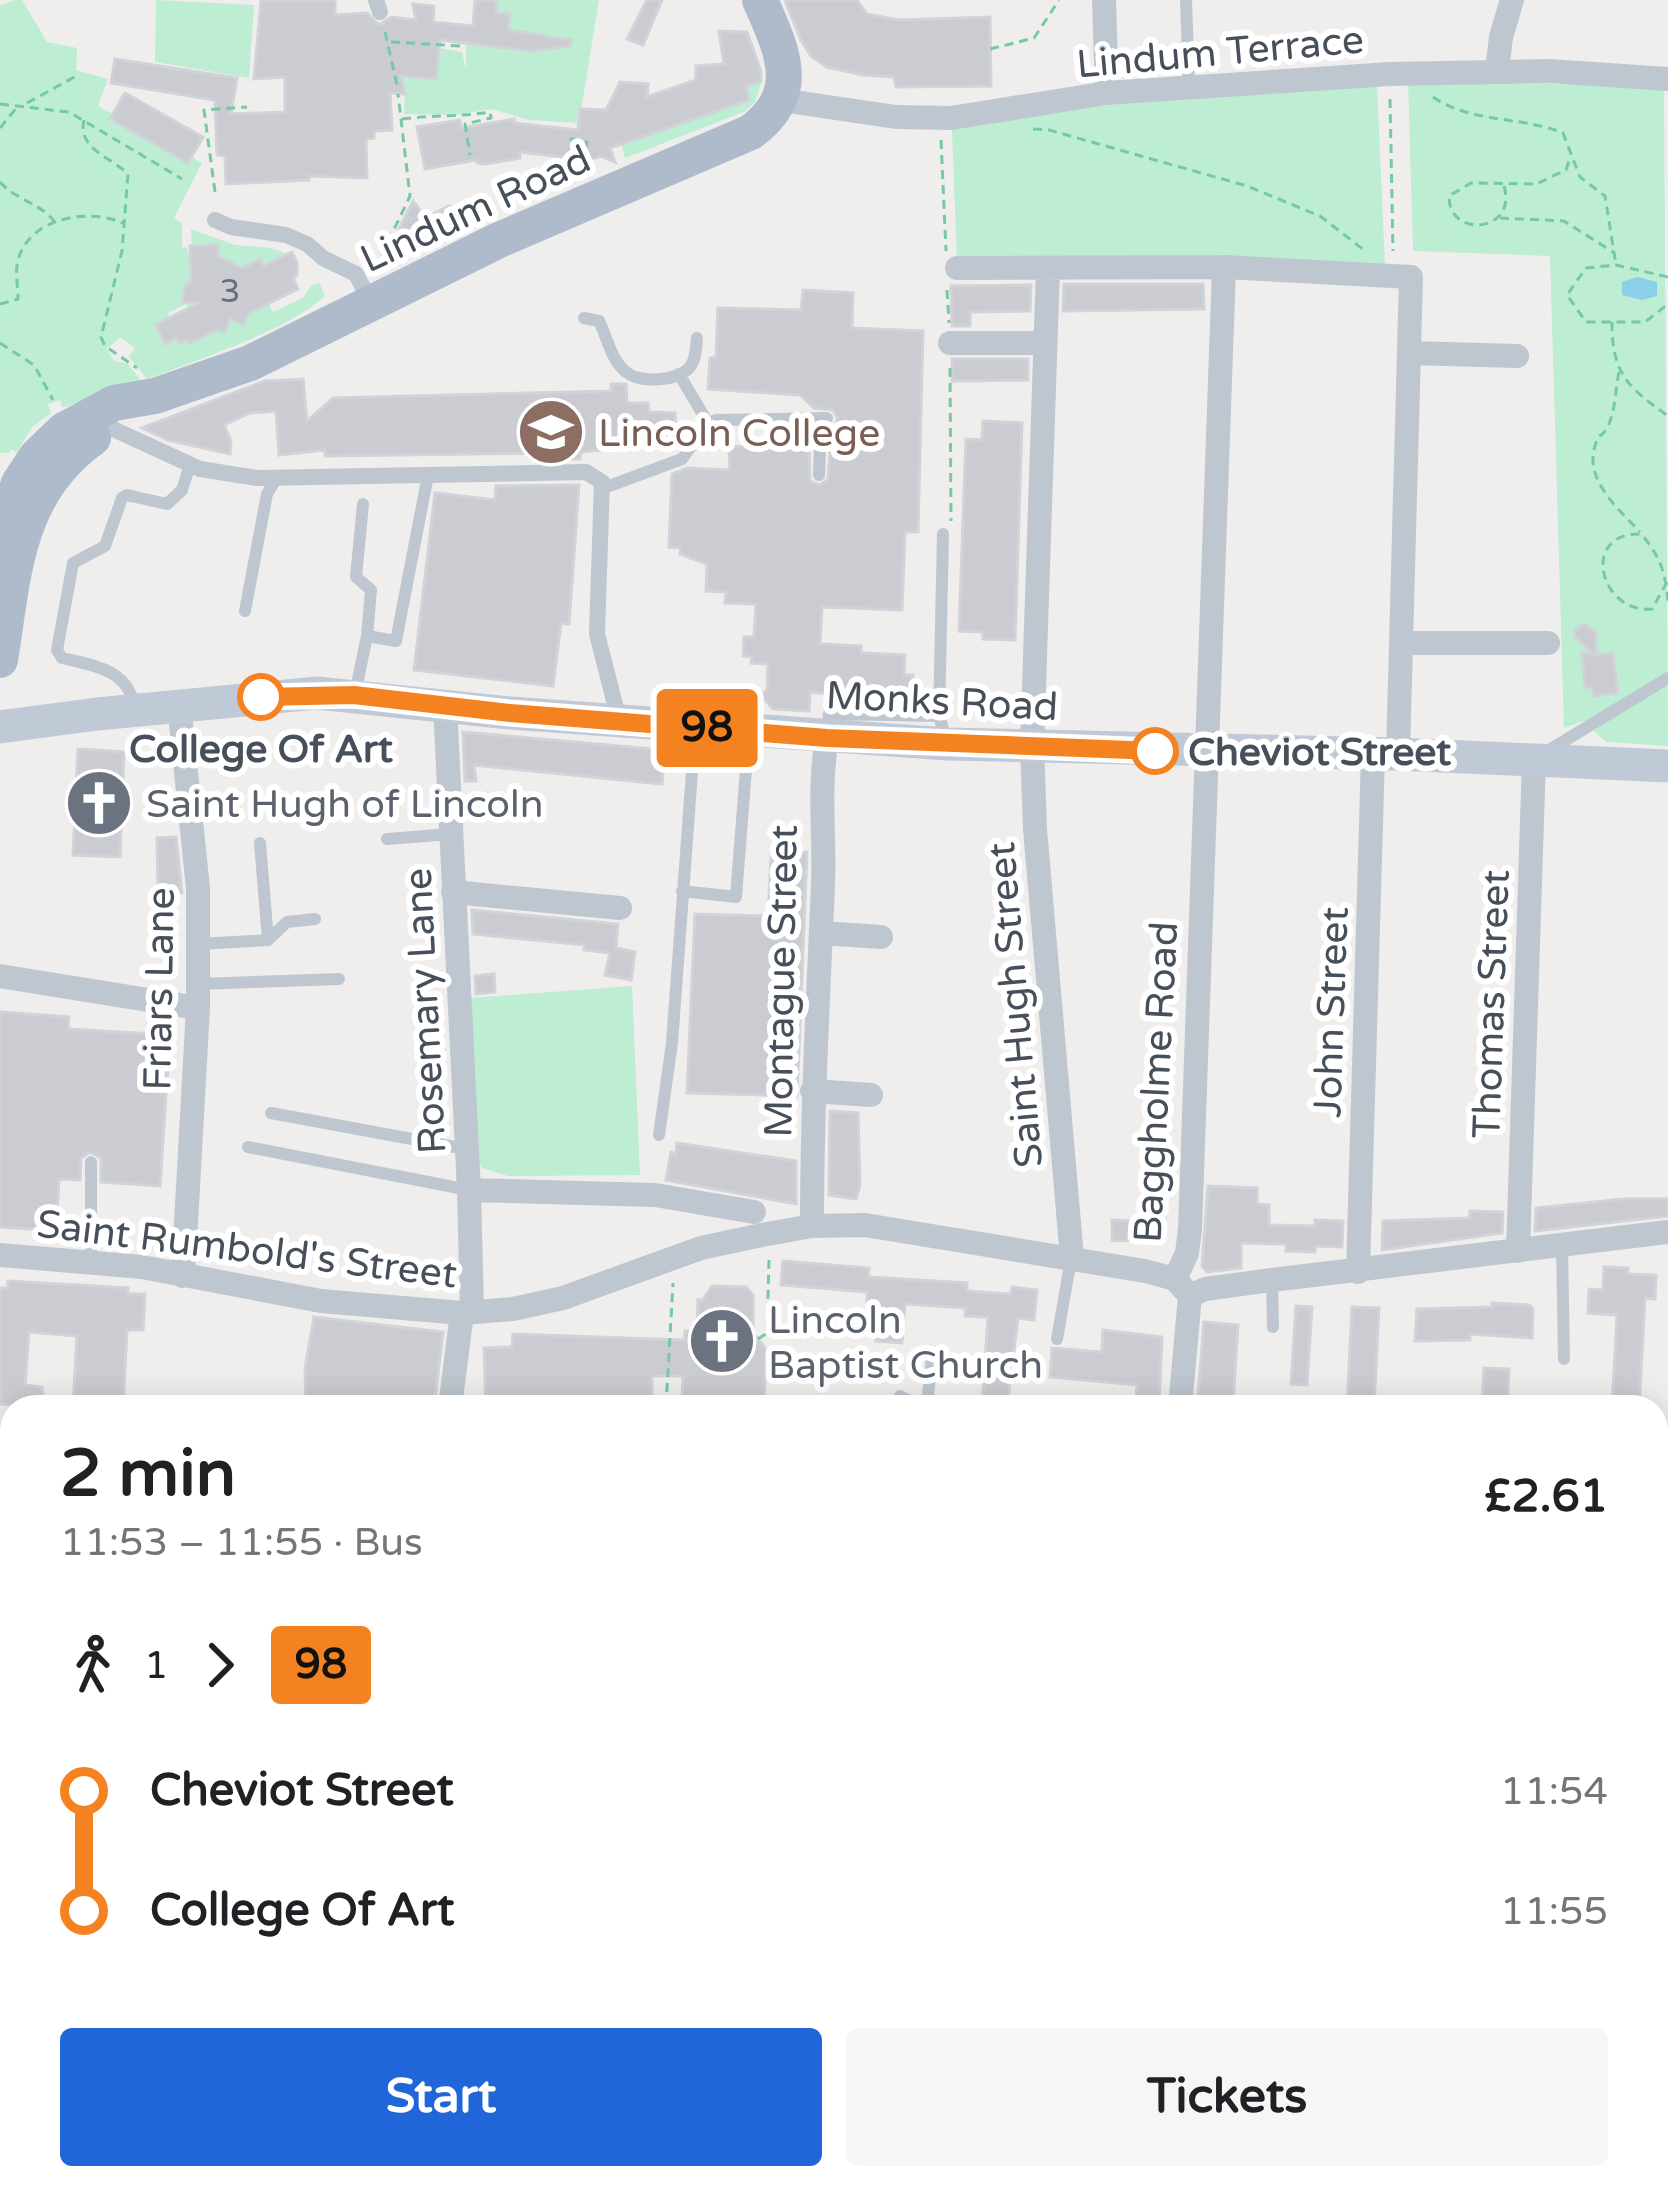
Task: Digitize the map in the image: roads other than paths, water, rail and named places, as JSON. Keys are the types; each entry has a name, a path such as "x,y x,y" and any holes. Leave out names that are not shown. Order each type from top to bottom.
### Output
{"main road":[{"path":"760,0 782,57 781,100"},
{"name":"Lindum Road","path":"0,540 19,483 36,457 64,430 114,403 153,397 250,363 616,187 752,132 775,112 781,100"},
{"name":"Lindum Road","path":"0,660 19,542 31,509 67,460 153,397"},
{"name":"Monks Road","path":"0,727 302,693 827,738 943,730 1032,746 1668,766"}],"street":[{"path":"1104,0 1107,93"},
{"path":"1497,70 1512,0"},
{"name":"Lindum Terrace","path":"781,100 896,117 940,117 1000,113 1107,93 1401,73 1497,70 1668,79"},
{"path":"215,220 299,239 323,258 356,274 378,300"},
{"path":"950,274 1224,267 1205,753"},
{"name":"John Street","path":"1224,267 1396,277 1408,353 1401,643 1385,754 1358,1272"},
{"name":"Saint Hugh Street","path":"1048,268 1032,746 1072,1258"},
{"path":"950,343 1044,343"},
{"path":"1408,353 1517,356"},
{"path":"111,428 190,465 219,472 277,477 586,472 602,486 596,634 619,720"},
{"path":"1401,643 1548,644"},
{"name":"Friars Lane","path":"178,705 198,888 198,996 183,1276"},
{"name":"Rosemary Lane","path":"445,706 470,1190 467,1312 452,1395"},
{"name":"Montague Street","path":"812,1226 812,1091 824,862 819,806 827,738"},
{"name":"Baggholme Road","path":"1180,1395 1205,753"},
{"name":"Thomas Street","path":"1518,1251 1534,759"},
{"path":"453,892 620,908"},
{"path":"821,933 881,937"},
{"path":"0,976 198,996"},
{"path":"812,1091 871,1095"},
{"path":"470,1190 655,1195 762,1227 865,1225 1072,1258 1182,1288 1205,1289 1668,1232"},
{"name":"Saint Rumbold's Street","path":"0,1255 91,1262 321,1301 467,1312 513,1309 562,1298 762,1227"}],"lane":[{"path":"1186,0 1189,86"},
{"path":"584,318 598,321 618,362 630,375 654,379 679,374 694,362 697,338"},
{"path":"679,374 709,423"},
{"path":"602,486 682,459 709,423 723,419 824,418 819,475"},
{"path":"135,710 133,696 119,677 103,667 62,658 57,650 68,576 79,557 105,546 122,498 127,495 166,504 182,490 190,465"},
{"path":"367,636 396,641 428,475"},
{"path":"244,611 267,494 277,477"},
{"path":"354,695 371,590 356,577 363,503"},
{"path":"943,534 943,730"},
{"path":"1534,759 1668,678"},
{"path":"682,891 736,897 749,731"},
{"path":"659,1135 672,1042 692,772"},
{"path":"387,838 451,834"},
{"path":"260,843 268,940"},
{"path":"198,944 268,940 286,922 315,920"},
{"path":"198,996 339,979"},
{"path":"271,1113 467,1149"},
{"path":"248,1147 470,1190"},
{"path":"91,1162 91,1262"},
{"path":"1562,1244 1564,1359"},
{"path":"1057,1339 1072,1258"},
{"path":"1272,1280 1273,1327"},
{"path":"927,1395 932,1354"}],"water":[{"path":"1637,277 1657,282 1657,296 1642,300 1622,295 1622,282"}],"place":[{"name":"Lincoln College","path":"551,432"},
{"name":"College Of Art","path":"261,697"},
{"name":"Cheviot Street","path":"1155,751"},
{"name":"Saint Hugh of Lincoln","path":"99,803"},
{"name":"Lincoln Baptist Church","path":"722,1341"}]}
